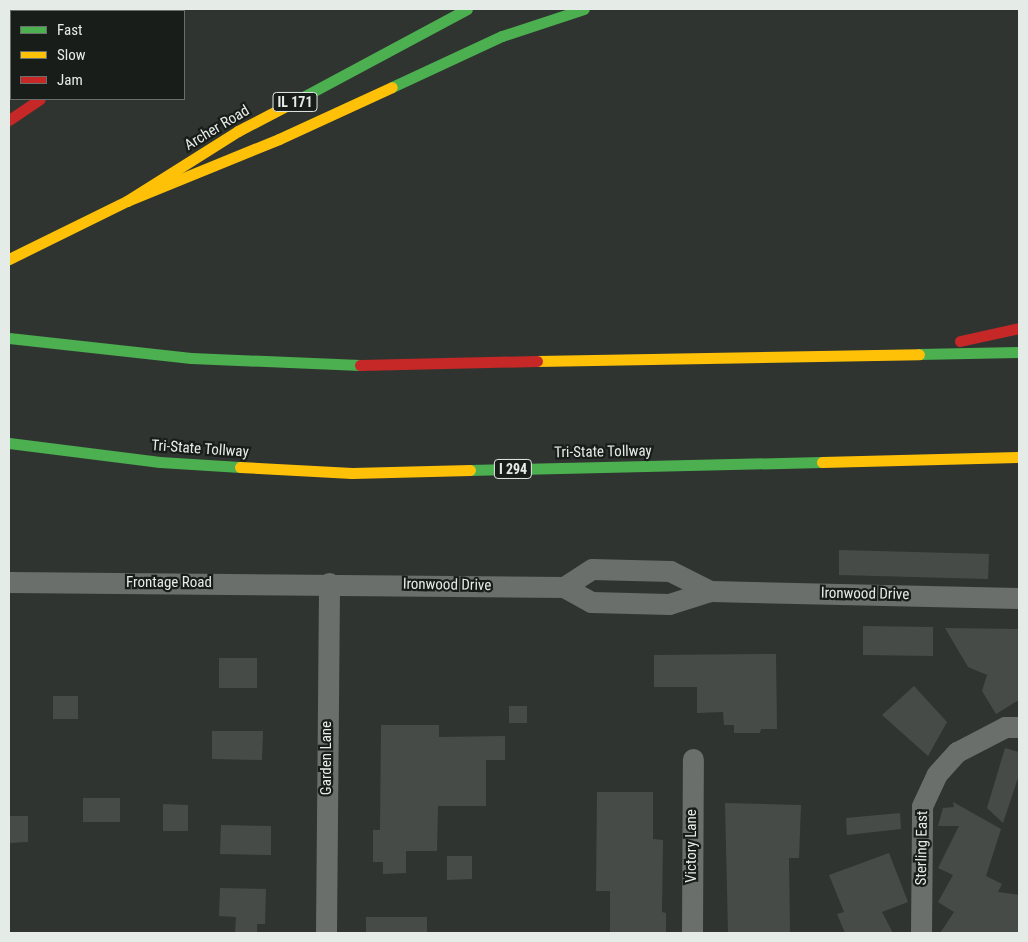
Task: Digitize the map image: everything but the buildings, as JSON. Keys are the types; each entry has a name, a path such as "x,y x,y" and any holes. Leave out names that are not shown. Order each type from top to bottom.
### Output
{"main road":[{"name":"Archer Road","path":"9,259 127,201 238,132 380,58 467,9"},
{"path":"127,201 279,139 502,36 584,9"},
{"path":"9,120 39,100"},
{"path":"900,354 1019,328"},
{"path":"9,338 190,358 353,366 1019,352"},
{"name":"Tri-State Tollway","path":"9,443 160,462 352,473 1019,457"}],"street":[{"name":"Ironwood Drive","path":"564,587 592,569 640,570 670,571 710,591"},
{"name":"Frontage Road","path":"9,582 329,583"},
{"name":"Ironwood Drive","path":"329,583 564,587 591,602 669,604 710,591 1019,598"},
{"name":"Garden Lane","path":"326,933 329,583"},
{"name":"Sterling East","path":"921,933 922,806 938,774 957,752 1005,727 1019,727"},
{"name":"Victory Lane","path":"692,933 693,759"}],"traffic: fast":[{"path":"288,105 467,9"},
{"path":"392,87 502,36 584,9"},
{"path":"9,338 191,358 360,365"},
{"path":"919,354 1019,352"},
{"path":"9,443 160,462 240,467"},
{"path":"470,470 822,462"}],"traffic: slow":[{"path":"127,201 279,139 392,87"},
{"path":"9,259 127,201 238,131 288,105"},
{"path":"537,361 919,354"},
{"path":"822,462 1019,457"},
{"path":"240,467 352,473 470,470"}],"traffic: jam":[{"path":"9,120 39,100"},
{"path":"960,341 1019,328"},
{"path":"360,365 537,361"}]}
